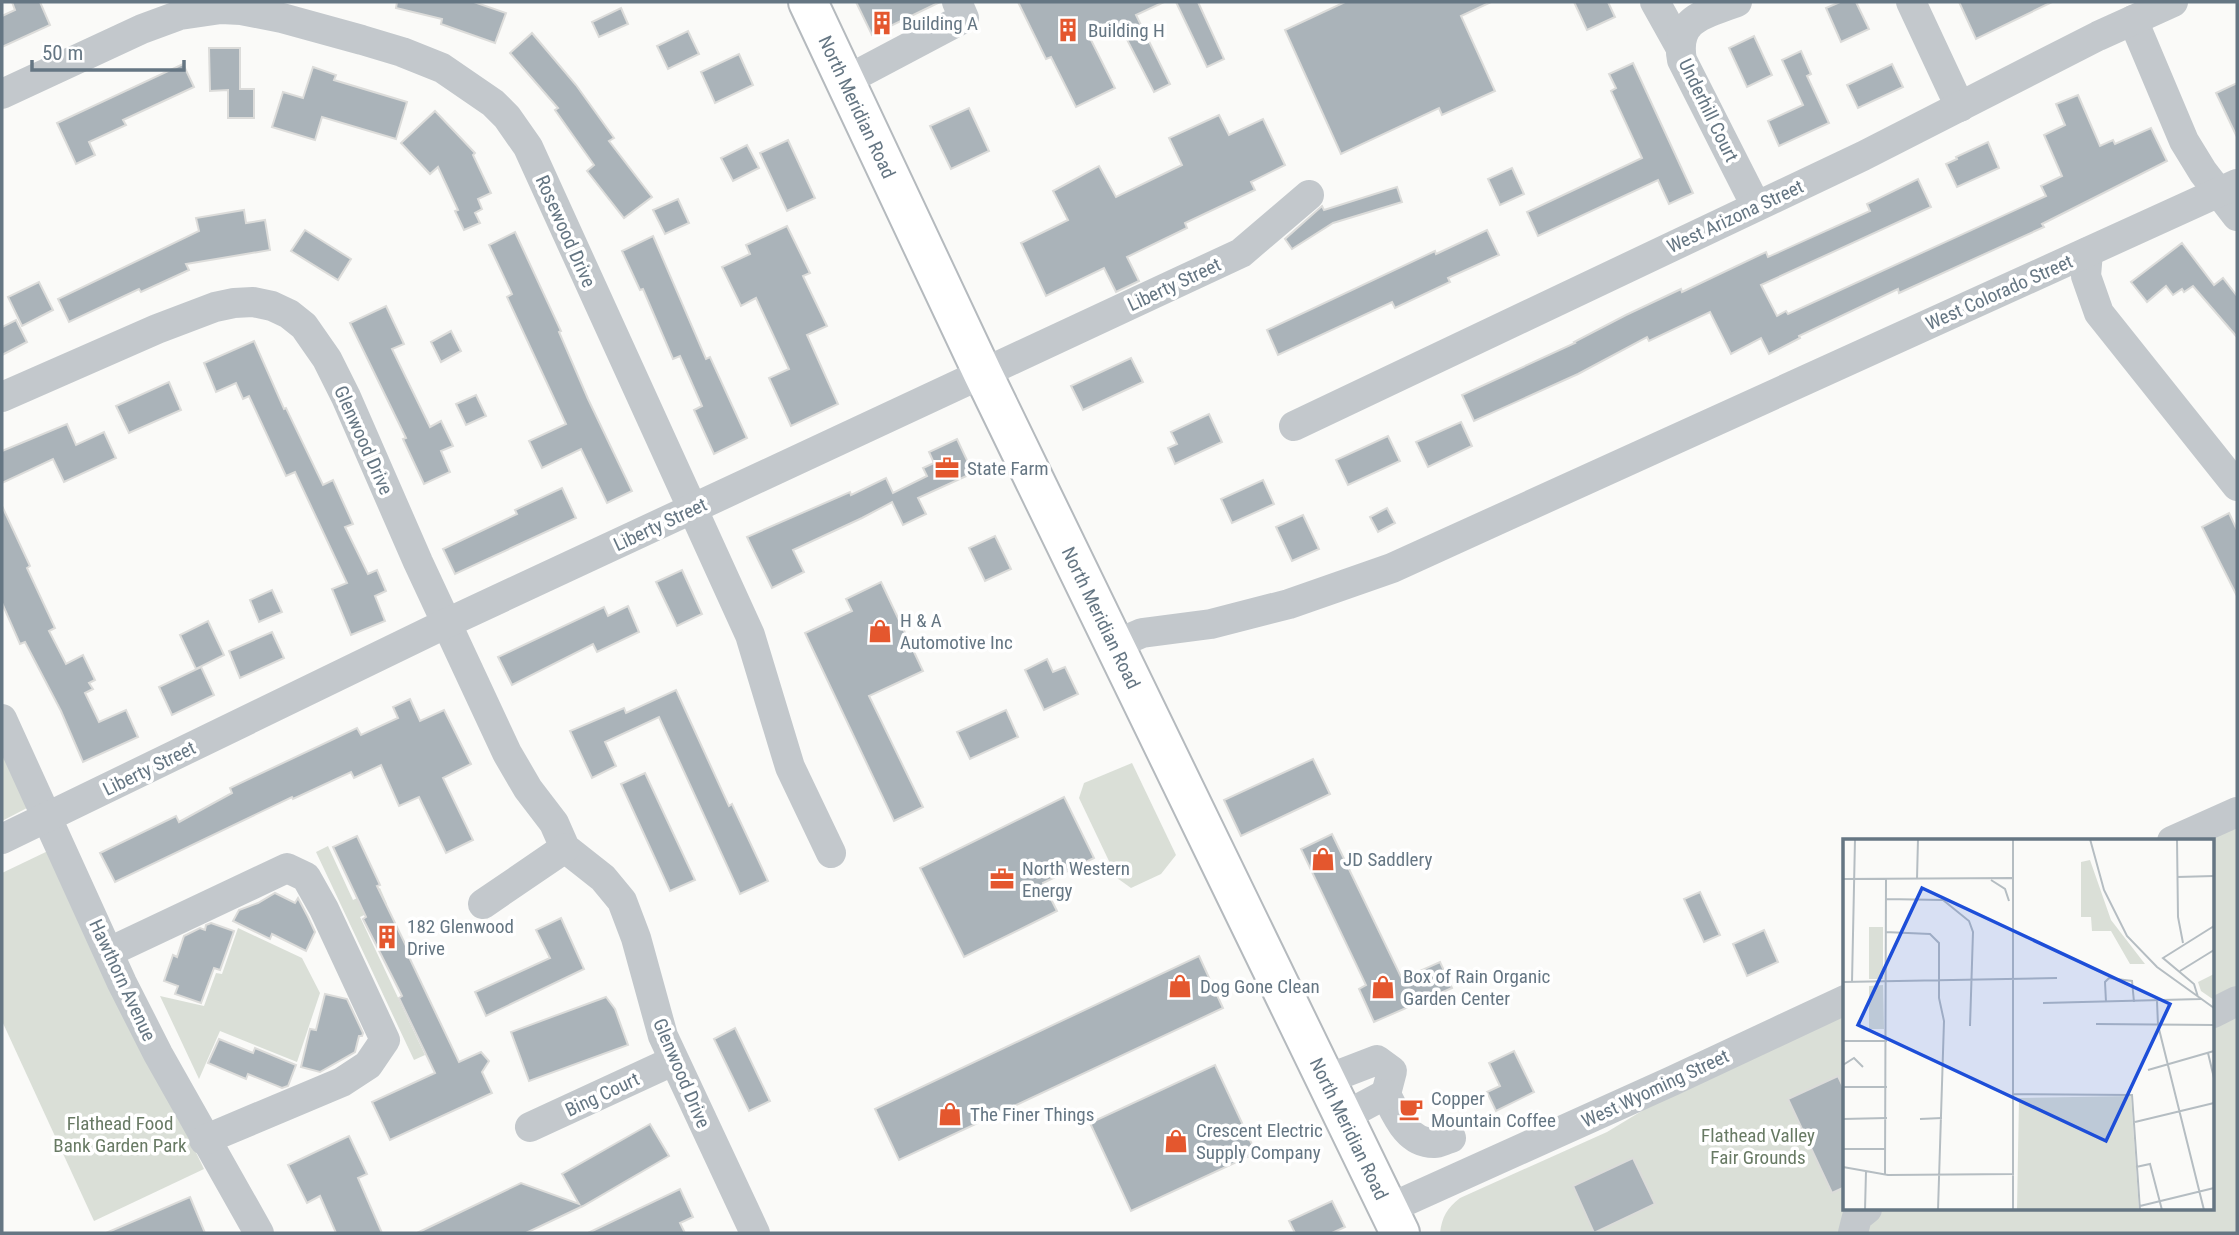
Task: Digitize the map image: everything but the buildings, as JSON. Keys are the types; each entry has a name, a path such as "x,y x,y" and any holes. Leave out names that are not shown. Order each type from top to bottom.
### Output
{"main road":[{"name":"North Meridian Road","path":"808,2 1114,645 1394,1221"}],"street":[{"path":"845,81 964,19 957,2"},
{"path":"1655,2 1679,45"},
{"name":"Underhill Court","path":"1737,2 1690,22 1683,31 1679,45 1682,60 1756,206"},
{"path":"1911,2 1960,107"},
{"name":"West Arizona Street","path":"1294,426 1756,206 2174,2"},
{"name":"Rosewood Drive","path":"2,94 142,29 180,15 220,9 282,18 422,59 460,79 500,110 528,147 750,635 790,767 831,853"},
{"path":"2133,20 2184,141 2203,172 2231,198"},
{"name":"Liberty Street","path":"2,839 446,623 1241,253 1309,195"},
{"name":"West Colorado Street","path":"1114,645 1142,633 1211,624 1289,604 1392,568 1760,399 2088,253 2231,198"},
{"path":"2088,253 2086,276 2099,313 2237,486"},
{"name":"Glenwood Drive","path":"2,397 215,307 253,302 272,306 289,314 304,326 327,359 506,753 554,824 565,848 603,877 622,901 636,938 663,1037 755,1233"},
{"name":"Hawthorn Avenue","path":"2,719 158,1054 204,1140 259,1233"},
{"path":"2176,839 2237,812"},
{"path":"484,904 565,848"},
{"path":"109,952 287,868 306,877 324,908 385,1040 368,1065 342,1082 204,1140"},
{"path":"2214,1012 2237,1001"},
{"name":"West Wyoming Street","path":"1394,1221 1672,1081 1843,1004"},
{"path":"1325,1080 1377,1060 1392,1071 1386,1094 1401,1124 1414,1138 1435,1143 1451,1138"},
{"name":"Bing Court","path":"530,1127 673,1061"},
{"path":"1343,1118 1386,1094"},
{"path":"1853,1233 1857,1217 1866,1210"}],"green space":[{"path":"2,748 27,808 2,821"},
{"path":"1132,763 1176,855 1161,874 1131,888 1117,878 1079,798 1084,783"},
{"name":"Flathead Valley Fair Grounds","path":"2237,821 2237,1233 1440,1233 1446,1213 1460,1198 1607,1132 1693,1080 1843,1009 1843,1210 2214,1210 2214,839 2199,839"},
{"path":"328,846 353,900 380,888 387,904 360,917 425,1055 414,1060 316,852"},
{"name":"Flathead Food Bank Garden Park","path":"50,850 204,1169 94,1221 2,1021 2,873"},
{"path":"238,928 302,958 320,993 297,1062 220,1031 199,1079 160,996 204,1006 216,973 222,974"}],"place":[{"name":"Building A","path":"882,23"},
{"name":"Building H","path":"1068,30"},
{"name":"State Farm","path":"947,468"},
{"name":"H & A Automotive Inc","path":"880,631"},
{"name":"JD Saddlery","path":"1323,859"},
{"name":"North Western Energy","path":"1002,879"},
{"name":"182 Glenwood Drive","path":"387,937"},
{"name":"Dog Gone Clean","path":"1180,986"},
{"name":"Box of Rain Organic Garden Center","path":"1383,987"},
{"name":"Copper Mountain Coffee","path":"1411,1109"},
{"name":"The Finer Things","path":"950,1114"},
{"name":"Crescent Electric Supply Company","path":"1176,1141"}]}
